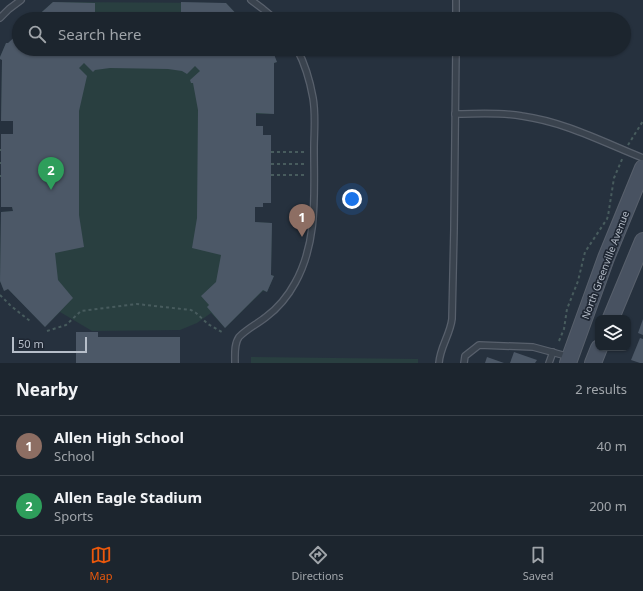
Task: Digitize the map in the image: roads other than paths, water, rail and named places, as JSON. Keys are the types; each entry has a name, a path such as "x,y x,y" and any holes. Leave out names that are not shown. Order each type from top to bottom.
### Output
{"main road":[{"name":"North Greenville Avenue","path":"569,360 606,258 643,168"},
{"path":"612,315 643,241"},
{"path":"593,363 598,351"}],"lane":[{"path":"0,18 21,0"},
{"path":"251,0 267,12"},
{"path":"456,0 456,12"},
{"path":"235,363 235,347 239,337 270,314 293,287 306,258 312,235 314,200 314,107 307,72 301,56"},
{"path":"439,363 442,348 452,319 456,56"},
{"path":"455,114 513,115 543,120 574,130 643,158"},
{"path":"464,363 465,356 479,345 533,347 553,352 569,360"},
{"path":"549,363 553,352"}],"place":[{"name":"Allen Eagle Stadium","path":"51,190"},
{"name":"Allen High School","path":"302,237"}]}
